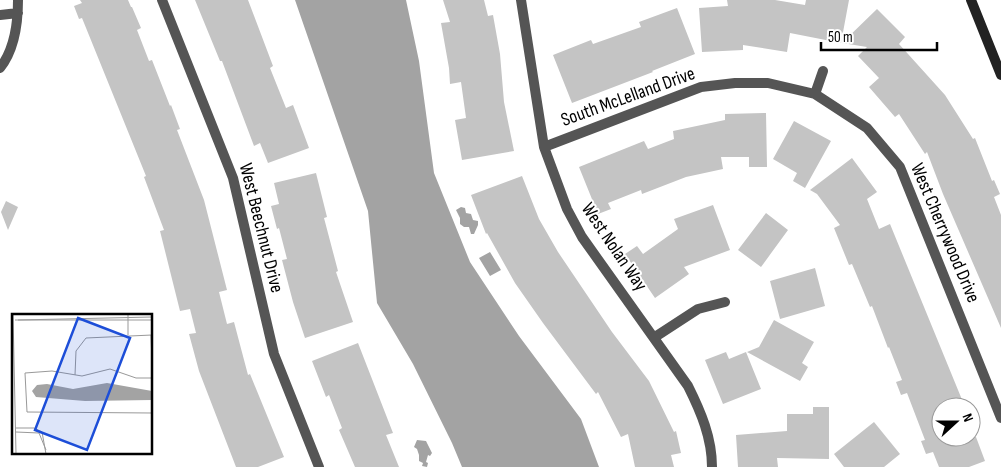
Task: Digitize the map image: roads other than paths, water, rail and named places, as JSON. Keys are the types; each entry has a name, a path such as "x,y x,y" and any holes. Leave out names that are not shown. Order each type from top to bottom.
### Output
{"main road":[{"path":"971,0 1001,76"}],"street":[{"path":"0,68 6,61 18,26 18,0"},
{"name":"West Beechnut Drive","path":"162,0 233,178 274,354 319,467"},
{"name":"West Nolan Way","path":"521,0 544,147 567,209 582,237 688,386 699,407 712,449 712,467"},
{"path":"0,15 18,13"},
{"path":"815,94 823,71"},
{"name":"South McLelland Drive","path":"544,147 701,87 735,83 768,83 815,94"},
{"name":"West Cherrywood Drive","path":"815,94 867,128 900,167 1001,418"},
{"path":"654,337 698,308 725,302"}]}
